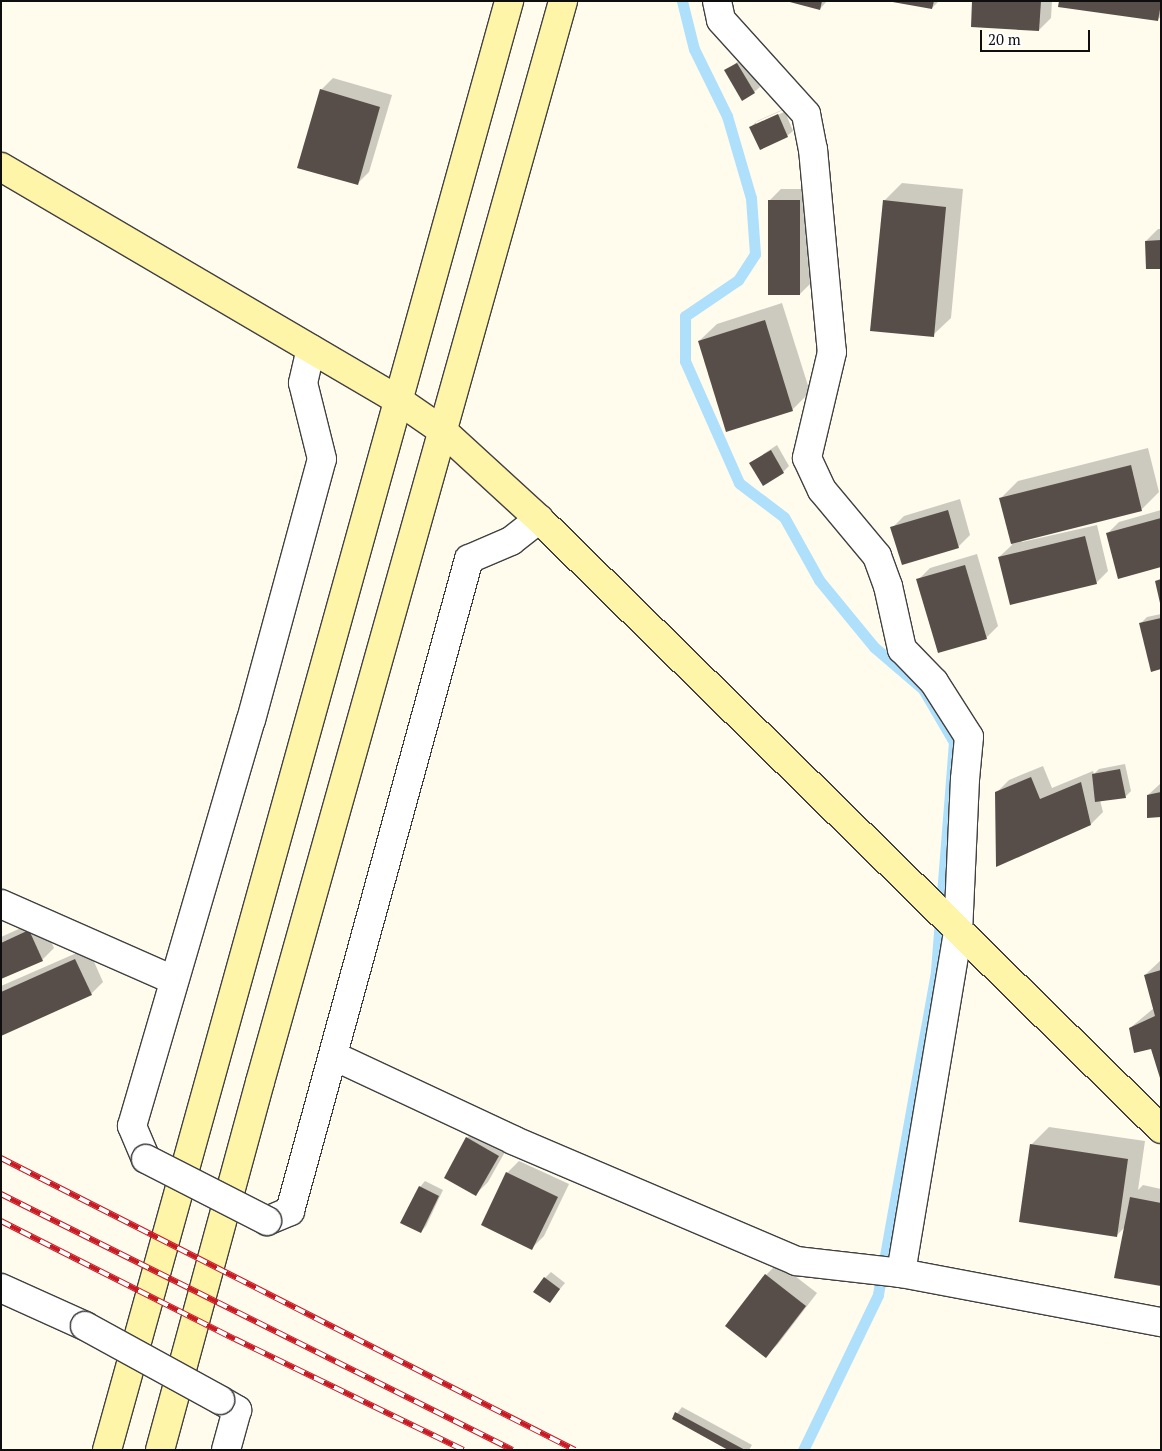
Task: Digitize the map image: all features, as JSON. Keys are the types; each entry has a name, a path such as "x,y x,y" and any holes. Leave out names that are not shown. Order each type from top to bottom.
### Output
{"street":[{"path":"106,1450 509,1"},
{"path":"160,1450 260,1082 563,1"},
{"path":"716,1 721,20 806,114 811,140 832,352 808,458 822,490 877,556 888,586 902,649 934,682 969,737 965,779 958,932 901,1273"},
{"path":"1,167 398,400 443,431 539,519 1161,1129"},
{"path":"311,349 304,383 322,458 251,720 132,1126 146,1159 267,1221 290,1211 469,559 511,542 539,519"},
{"path":"1,904 174,980"},
{"path":"334,1056 514,1140 796,1261 901,1273 1161,1322"},
{"path":"1,1288 85,1326 237,1410 226,1450"}],"building":[{"path":"786,1 822,1 820,10"},
{"path":"887,1 934,1 932,9"},
{"path":"972,1 1041,1 1039,31 971,27"},
{"path":"1059,1 1161,1 1161,4 1158,21 1058,7"},
{"path":"737,63 755,93 742,101 724,70"},
{"path":"320,89 380,107 358,185 297,168"},
{"path":"778,114 788,137 760,150 749,127"},
{"path":"768,200 800,200 800,295 768,295"},
{"path":"883,200 946,207 934,337 870,331"},
{"path":"1161,240 1161,269 1146,269 1145,241"},
{"path":"765,320 793,411 726,432 698,341"},
{"path":"771,450 784,473 763,486 749,463"},
{"path":"1131,465 1142,511 1011,544 999,498"},
{"path":"948,510 959,548 902,565 890,527"},
{"path":"1161,518 1161,567 1118,579 1106,533"},
{"path":"1085,536 1097,584 1010,605 998,557"},
{"path":"965,565 987,639 938,653 916,579"},
{"path":"1161,579 1161,603 1160,603 1155,581"},
{"path":"1161,618 1161,669 1151,672 1139,623"},
{"path":"1120,769 1126,798 1095,802 1092,774"},
{"path":"1031,777 1040,799 1081,782 1091,825 996,867 995,792"},
{"path":"1161,792 1161,817 1147,818 1147,795"},
{"path":"29,930 43,961 1,979 1,943"},
{"path":"75,959 92,995 1,1036 1,992"},
{"path":"1161,970 1160,1078 1151,1049 1134,1053 1129,1028 1155,1016 1144,975"},
{"path":"466,1137 499,1156 476,1196 444,1178"},
{"path":"1030,1144 1128,1159 1117,1237 1019,1222"},
{"path":"506,1172 558,1197 532,1250 481,1225"},
{"path":"419,1186 439,1196 421,1233 400,1223"},
{"path":"1130,1197 1161,1203 1161,1286 1114,1278"},
{"path":"765,1274 806,1306 766,1358 725,1326"},
{"path":"544,1277 560,1289 550,1303 533,1292"},
{"path":"675,1412 745,1450 728,1450 672,1419"}],"waterway":[{"path":"682,1 694,49 727,116 751,198 755,254 738,280 685,316 685,361 739,483 784,517 819,580 874,647 923,689 954,742 936,972 878,1295 803,1450"}],"railway":[{"path":"1,1158 575,1450"},
{"path":"1,1194 513,1450"},
{"path":"1,1221 235,1339 464,1450"}]}
